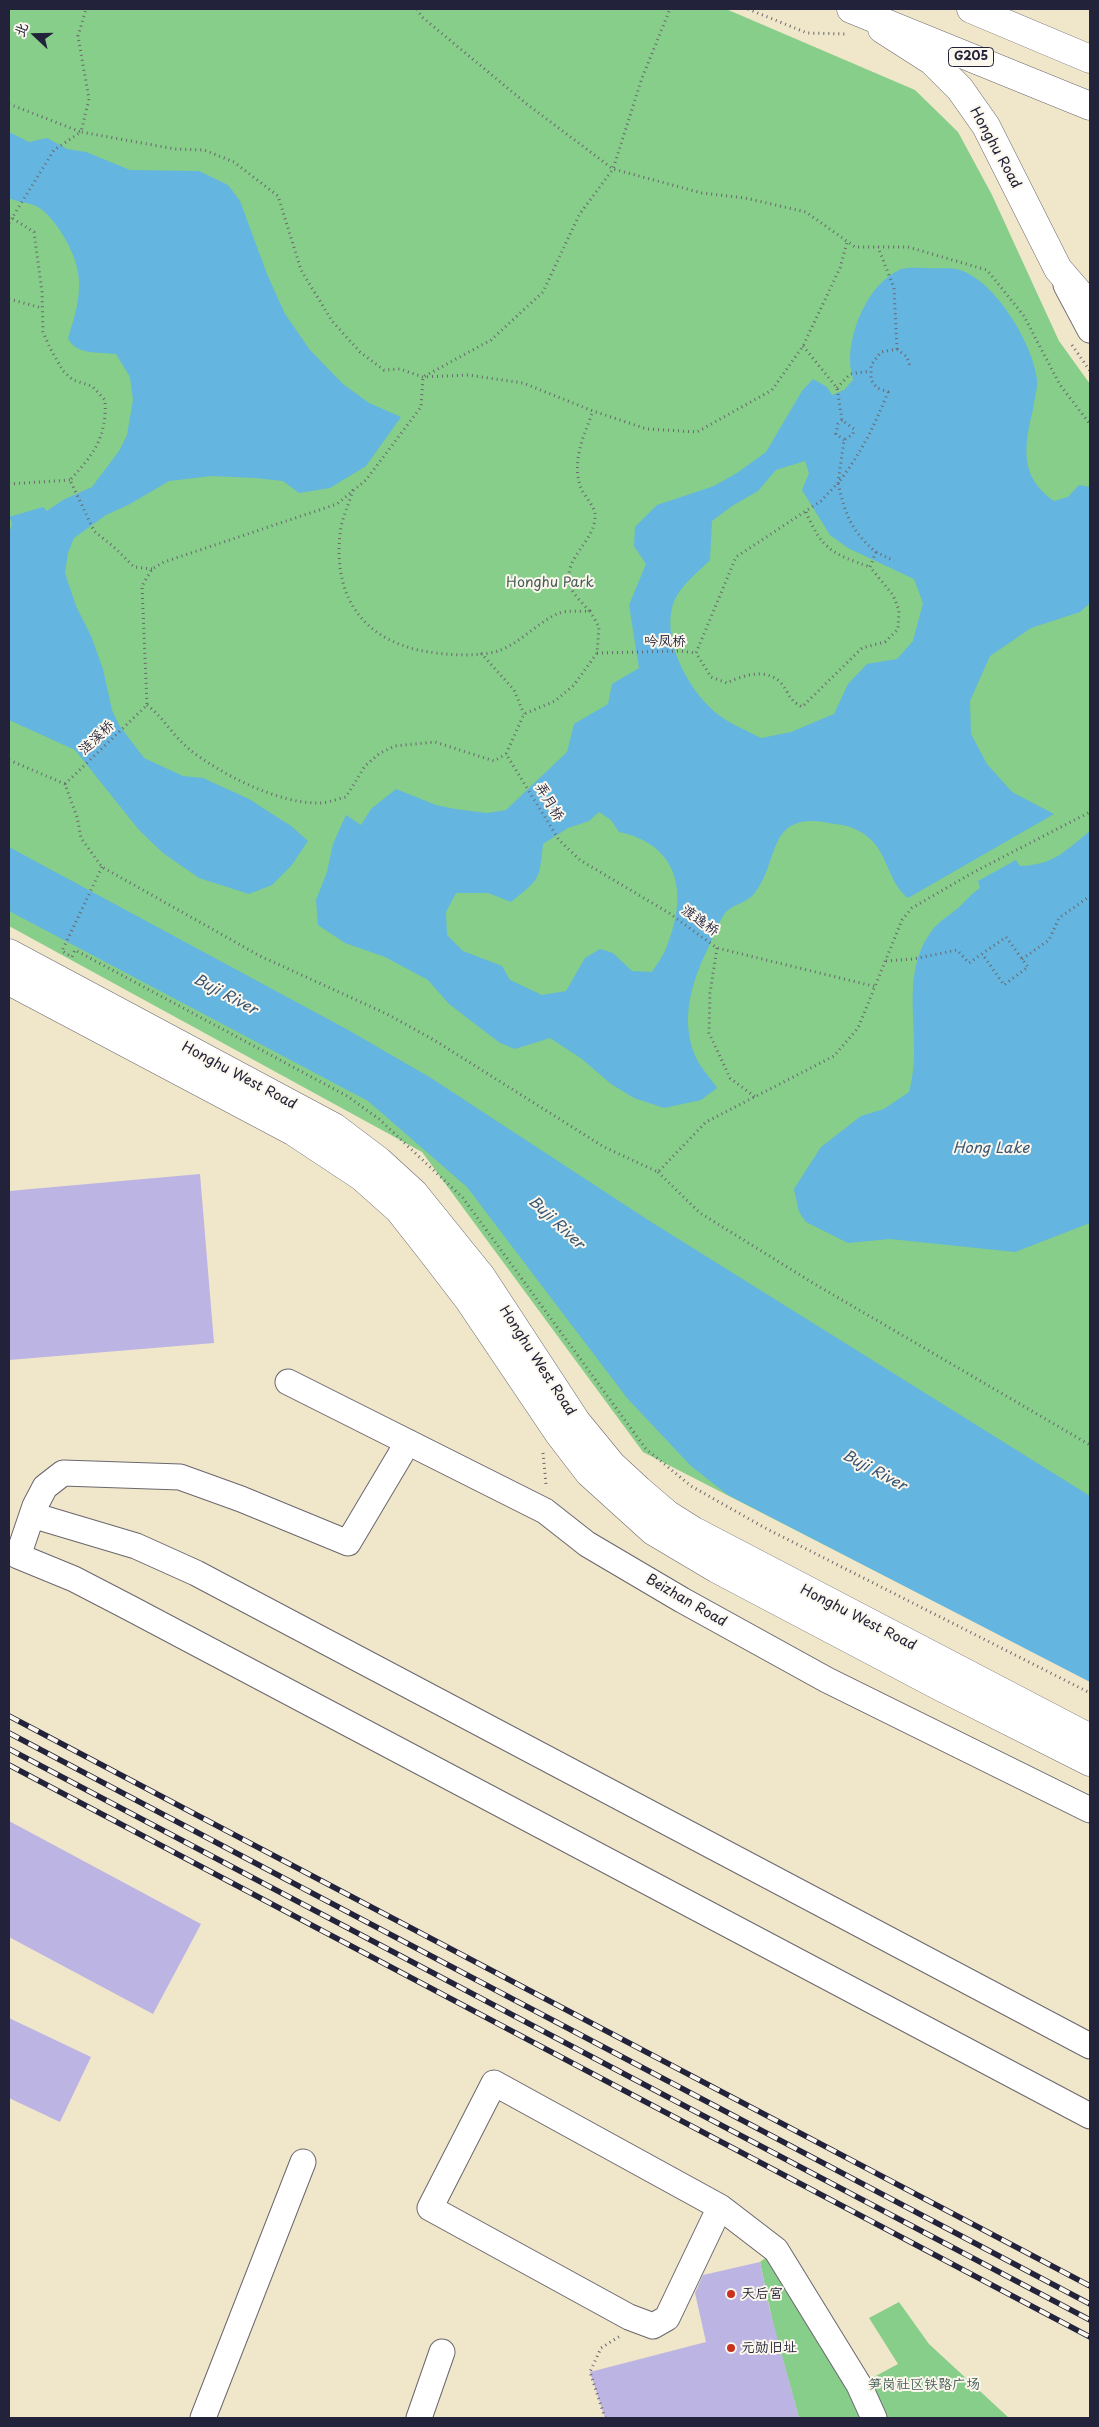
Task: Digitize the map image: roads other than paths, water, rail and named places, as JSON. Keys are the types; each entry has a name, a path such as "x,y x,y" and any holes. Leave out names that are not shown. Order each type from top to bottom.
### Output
{"main road":[{"name":"G205","path":"851,9 1090,106"},
{"name":"Honghu Road","path":"851,9 932,61 960,89 986,126 1058,270"},
{"path":"971,9 1090,58"},
{"path":"1058,270 1090,306"},
{"name":"Honghu West Road","path":"9,954 334,1127 379,1161 414,1192 481,1276 576,1421 590,1439 612,1465 667,1514 736,1555 1090,1738"},
{"name":"Honghu West Road","path":"9,981 294,1132 362,1178 399,1210 432,1252 468,1299 559,1434 589,1473 653,1530 717,1569 939,1686 1090,1762"}],"street":[{"name":"Honghu Road","path":"1058,270 1078,311 1080,336"},
{"name":"Beizhan Road","path":"288,1382 545,1511 587,1544 682,1600 827,1680 1090,1810"},
{"path":"408,1442 348,1543 241,1499 180,1477 63,1473 45,1487 32,1515 18,1556 74,1579 128,1607 1090,2116"},
{"path":"32,1515 136,1546 196,1573 1090,2046"},
{"path":"720,2207 667,2318 653,2326 629,2317 430,2208 494,2084 720,2207 776,2250 859,2385 874,2418"},
{"path":"202,2418 303,2162"},
{"path":"418,2418 442,2352"}],"water":[{"path":"9,132 29,142 47,138 67,149 86,152 130,170 199,171 228,185 240,201 267,274 285,314 310,350 343,384 369,403 401,417 366,466 330,488 299,493 283,481 212,476 169,481 130,504 106,515 74,538 68,553 65,573 76,606 91,636 103,669 112,710 119,725 144,758 183,776 203,778 249,799 291,826 308,841 291,866 272,885 249,894 199,878 163,853 139,830 75,750 9,720 9,529 11,529 12,522 9,517 43,507 47,511 63,500 92,487 119,451 127,435 133,400 130,377 116,354 82,350 71,343 68,338 79,296 78,272 75,259 61,232 45,212 35,205 9,198"},
{"path":"908,268 960,270 973,276 999,300 1020,332 1028,349 1037,379 1026,448 1027,460 1035,482 1054,501 1068,497 1079,485 1090,487 1090,603 1080,612 1031,628 990,656 970,701 971,734 987,764 1012,792 1054,814 908,898 894,881 880,851 863,834 847,826 824,822 805,821 792,825 783,833 777,843 768,868 754,894 728,910 723,917 698,970 690,997 688,1025 694,1053 698,1062 717,1088 701,1100 664,1108 634,1098 611,1084 582,1059 550,1038 515,1049 500,1043 449,1004 428,980 385,957 345,943 318,925 316,900 327,872 333,844 346,815 361,825 371,809 396,789 436,805 455,809 487,813 506,810 567,752 574,724 608,704 612,684 639,668 629,605 646,564 634,546 635,527 657,505 714,486 737,473 766,452 802,391 813,379 827,387 832,395 844,390 853,380 850,361 853,335 857,322 870,297 888,277 899,270","holes":["805,461 809,473 802,490 830,535 848,548 914,579 923,603 913,641 897,659 867,664 848,684 834,714 791,732 761,738 720,716 709,707 690,682 682,668 672,637 670,622 672,608 682,588 710,560 712,521 732,506 758,491 776,470","599,812 611,820 619,832 639,838 655,848 667,860 674,874 677,908 673,927 666,949 652,972 632,971 613,953 600,949 585,958 566,991 542,995 510,980 502,966 463,951 447,935 446,912 456,893 488,893 511,902 533,883 539,873 543,844 568,828 589,821"]},
{"name":"Hong Lake","path":"1090,831 1090,1223 1015,1252 890,1239 848,1243 806,1222 799,1212 794,1189 821,1147 861,1116 884,1109 909,1092 913,1071 913,987 916,966 922,947 934,928 980,888 978,881 1016,860 1020,866 1050,860 1066,851"},
{"name":"Buji River","path":"9,847 350,1031 431,1078 648,1220 1090,1496 1090,1682 728,1495 691,1466 627,1398 467,1187 368,1101 9,911"}],"railway":[{"path":"9,1716 1090,2286"},
{"path":"9,1733 1090,2304"},
{"path":"9,1749 1090,2320"},
{"path":"9,1765 1090,2337"}],"place":[{"name":"天后宫","path":"731,2294"},
{"name":"元勋旧址","path":"731,2348"}],"park label":[{"name":"Honghu Park","path":"550,583"},
{"name":"笋岗社区铁路广场","path":"924,2385"}]}
